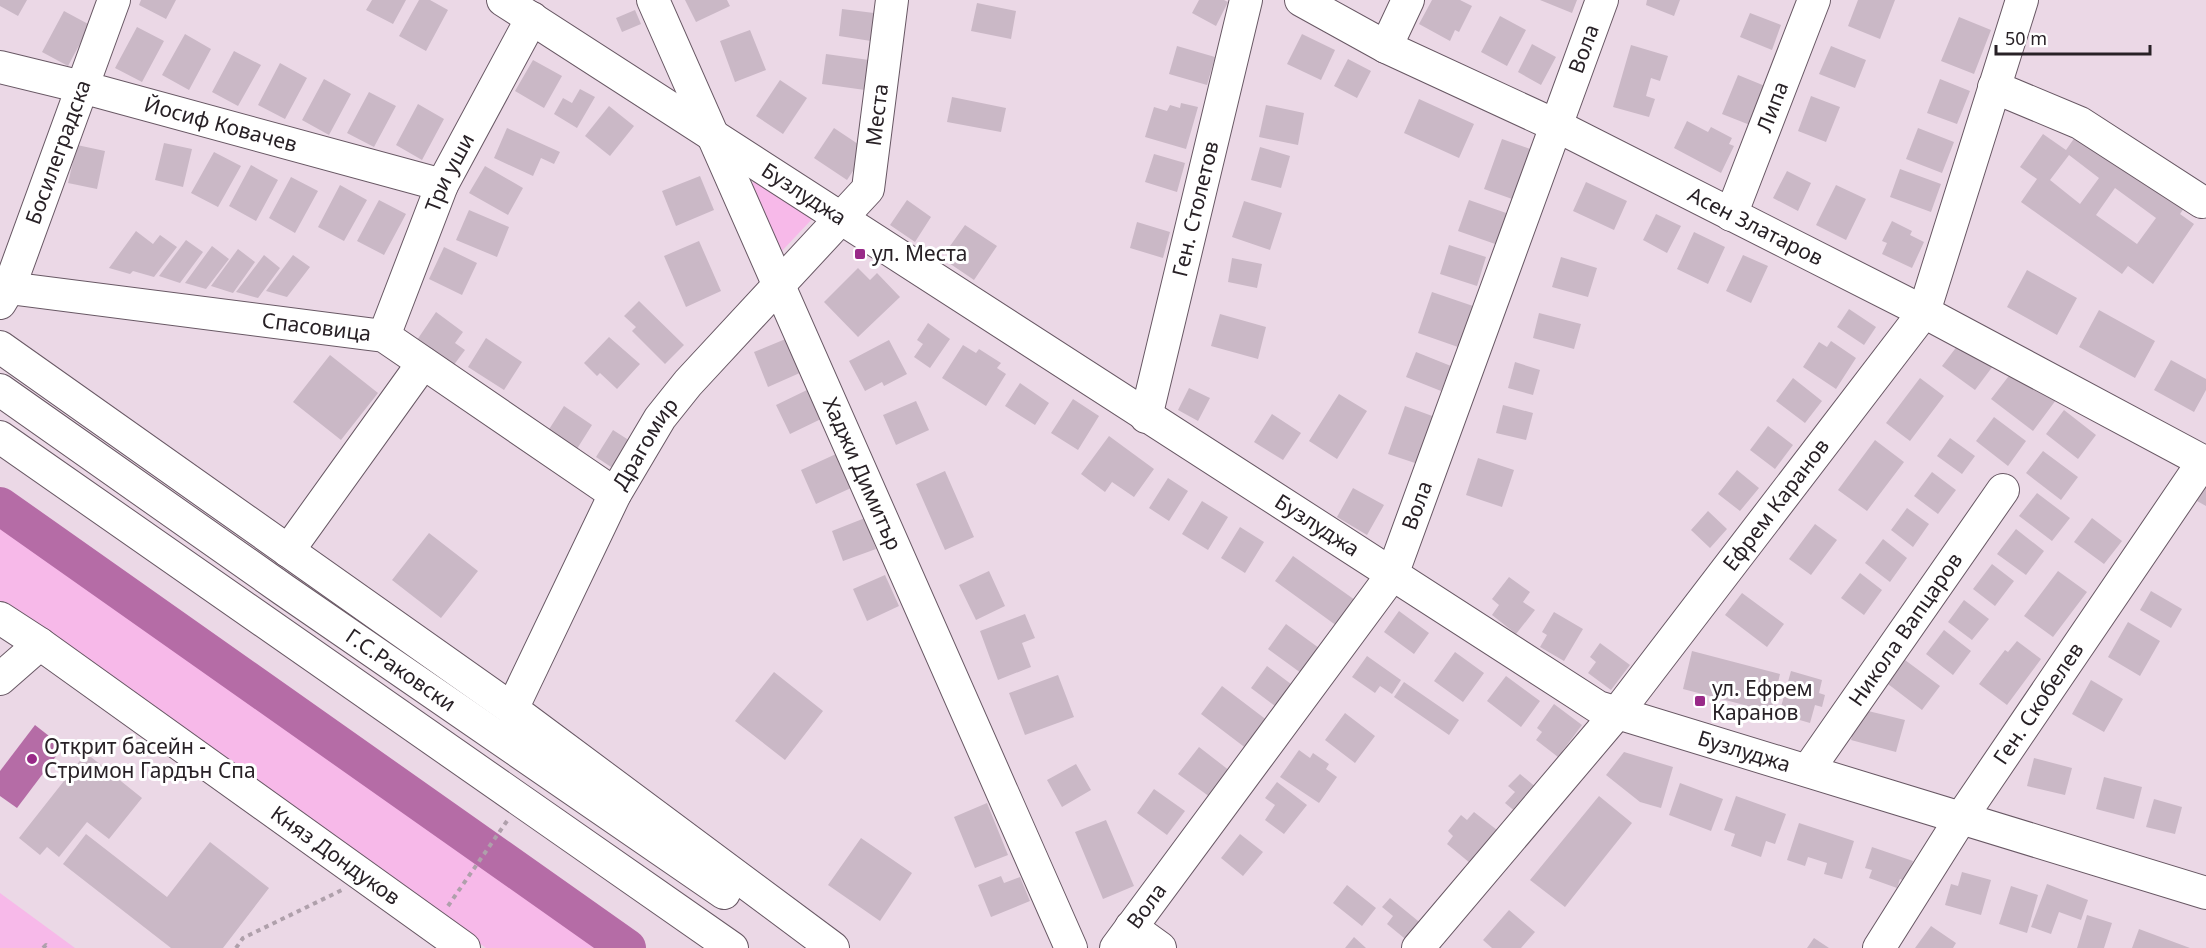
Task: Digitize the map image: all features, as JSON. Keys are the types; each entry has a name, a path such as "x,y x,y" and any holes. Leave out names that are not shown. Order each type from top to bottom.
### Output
{"street":[{"name":"Босилеградска","path":"5,295 114,0"},
{"name":"Бузлуджа","path":"503,0 1146,417 1598,706 2206,893"},
{"name":"Хаджи Димитър","path":"653,0 1071,948"},
{"name":"Места","path":"840,219 868,189 892,0"},
{"name":"Ген. Столетов","path":"1146,417 1246,0"},
{"name":"Асен Златаров","path":"1301,0 1386,47 1557,126 1924,312 2204,463"},
{"path":"1386,47 1408,0"},
{"name":"Вола","path":"1124,937 1392,575 1602,0"},
{"name":"Липа","path":"1731,216 1814,0"},
{"name":"Ефрем Каранов","path":"1418,948 1617,713 1924,312 2022,0"},
{"name":"Три уши","path":"384,336 442,185 531,18"},
{"name":"Йосиф Ковачев","path":"0,67 82,87 442,185"},
{"path":"1994,87 2080,123 2202,202"},
{"name":"Драгомир","path":"512,709 615,494 660,418 687,383 840,219"},
{"name":"Спасовица","path":"5,295 384,336 615,494"},
{"path":"0,347 512,709 833,948"},
{"path":"288,551 423,363"},
{"name":"Г.С.Раковски","path":"0,390 284,590 804,948"},
{"name":"Г.С.Раковски","path":"0,437 732,948"},
{"name":"Ген. Скобелев","path":"1879,948 1961,818 2204,463"},
{"name":"Никола Вапцаров","path":"1808,771 2003,490"},
{"name":"Княз Дондуков","path":"0,618 40,644 367,878 427,937 464,948"},
{"path":"0,679 40,644"},
{"path":"1124,937 1160,948"}],"path":[{"path":"452,900 505,824"},
{"path":"236,948 243,938 367,878"},
{"path":"43,948 46,945 49,948"}],"shaded area":[{"path":"756,179 814,217 779,254 750,186"},
{"path":"0,506 627,948 486,948 41,629 0,604"},
{"name":"Открит басейн - Стримон Гардън Спа","path":"35,725 63,747 17,808 0,796 0,771"},
{"path":"0,893 75,948 0,948"}],"building":[{"path":"0,0 27,0 18,16 0,6"},
{"path":"141,0 176,0 166,19 139,5"},
{"path":"372,0 406,0 393,24 366,10"},
{"path":"419,0 430,0 448,10 426,51 399,36"},
{"path":"685,0 727,0 730,6 696,22"},
{"path":"1199,0 1228,2 1216,26 1192,13"},
{"path":"1432,0 1460,0 1472,6 1459,32 1455,30 1450,41 1419,24"},
{"path":"1540,0 1577,0 1572,13"},
{"path":"1647,0 1680,0 1674,16 1646,5"},
{"path":"1858,0 1895,0 1880,39 1848,26"},
{"path":"977,3 1016,11 1011,39 971,31"},
{"path":"842,9 874,13 871,41 839,36"},
{"path":"635,10 641,24 622,32 616,18"},
{"path":"64,11 90,25 68,66 42,52"},
{"path":"1750,13 1781,25 1772,50 1740,37"},
{"path":"1500,16 1526,30 1507,66 1481,52"},
{"path":"1959,17 1991,30 1974,74 1941,61"},
{"path":"137,27 164,41 142,82 115,68"},
{"path":"750,30 766,70 735,82 720,41"},
{"path":"185,34 211,49 189,90 162,75"},
{"path":"1302,34 1335,50 1321,80 1287,64"},
{"path":"1532,44 1556,57 1541,85 1518,72"},
{"path":"1631,45 1668,56 1660,81 1651,78 1646,96 1655,99 1649,117 1613,107"},
{"path":"1177,46 1215,57 1207,85 1169,74"},
{"path":"1831,46 1866,60 1855,88 1819,74"},
{"path":"234,51 261,65 238,106 212,92"},
{"path":"826,54 869,60 865,90 822,84"},
{"path":"1348,59 1371,71 1357,98 1334,86"},
{"path":"533,60 562,76 544,108 515,91"},
{"path":"280,63 307,78 285,119 258,105"},
{"path":"1738,75 1765,86 1750,125 1722,114"},
{"path":"324,79 351,94 329,135 302,120"},
{"path":"1940,79 1970,91 1957,124 1927,113"},
{"path":"780,80 807,98 783,134 756,116"},
{"path":"580,89 595,97 577,128 554,114 563,98 572,103"},
{"path":"369,92 396,106 374,147 347,133"},
{"path":"1811,96 1840,107 1826,142 1798,131"},
{"path":"952,97 1006,108 1001,132 947,122"},
{"path":"1419,99 1474,124 1459,158 1404,133"},
{"path":"1181,103 1198,107 1186,149 1145,137 1154,107 1167,111 1170,105 1180,108"},
{"path":"418,104 444,119 422,160 396,145"},
{"path":"1266,105 1304,113 1298,145 1259,137"},
{"path":"609,106 634,126 610,156 585,136"},
{"path":"1687,121 1708,132 1711,127 1732,138 1729,144 1734,146 1721,173 1674,148"},
{"path":"507,128 560,152 554,164 541,158 533,176 494,158"},
{"path":"834,128 867,150 847,180 814,158"},
{"path":"1918,128 1954,142 1942,173 1906,159"},
{"path":"2080,130 2186,205 2180,214 2194,224 2153,284 2128,266 2122,274 2021,202 2037,179 2020,167 2043,134 2066,150","holes":["2069,155 2099,178 2080,204 2050,180","2115,188 2156,218 2137,244 2096,215"]},
{"path":"1502,139 1533,150 1515,200 1484,189"},
{"path":"164,143 192,149 183,187 155,180"},
{"path":"77,145 105,151 97,189 68,183"},
{"path":"1260,147 1290,156 1281,188 1251,180"},
{"path":"214,152 241,166 218,207 191,193"},
{"path":"1154,154 1185,163 1177,192 1145,182"},
{"path":"251,165 278,180 256,221 229,206"},
{"path":"485,166 523,188 508,215 469,193"},
{"path":"1900,169 1941,184 1931,212 1890,197"},
{"path":"1787,171 1811,183 1798,211 1773,198"},
{"path":"700,176 714,210 676,226 662,191"},
{"path":"291,177 318,191 295,233 269,218"},
{"path":"1586,182 1627,201 1614,230 1573,211"},
{"path":"340,185 367,200 344,241 318,227"},
{"path":"1836,185 1866,199 1846,240 1816,225"},
{"path":"379,200 406,214 384,255 357,241"},
{"path":"907,200 931,217 915,242 890,225"},
{"path":"1469,200 1509,214 1498,245 1458,231"},
{"path":"1244,201 1282,213 1270,250 1232,237"},
{"path":"469,210 509,227 497,257 456,240"},
{"path":"1656,214 1681,226 1667,253 1643,240"},
{"path":"1892,221 1912,231 1910,235 1924,242 1912,268 1882,254 1887,243 1882,241"},
{"path":"1137,222 1170,232 1163,258 1130,248"},
{"path":"965,225 997,246 974,280 946,261 954,249 950,246"},
{"path":"136,231 153,244 160,235 177,247 154,277 109,268"},
{"path":"1694,232 1725,247 1708,284 1677,269"},
{"path":"186,240 203,252 180,283 159,276"},
{"path":"699,241 721,291 686,307 664,256"},
{"path":"1449,245 1486,257 1477,286 1440,274"},
{"path":"212,246 229,259 206,289 185,283"},
{"path":"444,247 477,263 462,295 429,279"},
{"path":"238,249 255,262 233,293 211,286"},
{"path":"264,255 280,268 258,298 236,292"},
{"path":"293,255 310,267 287,297 266,291"},
{"path":"1743,255 1768,266 1751,303 1726,291"},
{"path":"1561,257 1597,268 1588,297 1552,287"},
{"path":"1232,258 1262,264 1257,288 1228,282"},
{"path":"858,268 870,280 877,273 900,297 858,337 824,302"},
{"path":"2027,270 2077,298 2057,335 2007,307"},
{"path":"1432,292 1473,306 1458,347 1418,333"},
{"path":"639,301 684,345 665,364 632,331 636,327 624,316"},
{"path":"1849,309 1876,327 1864,345 1837,327"},
{"path":"2099,310 2155,341 2135,378 2079,347"},
{"path":"436,312 463,332 455,343 465,350 453,366 417,340"},
{"path":"1539,313 1581,324 1574,349 1533,338"},
{"path":"1220,314 1266,327 1258,359 1211,346"},
{"path":"928,323 950,339 930,368 914,357 923,344 917,340"},
{"path":"609,337 640,364 617,389 600,373 597,376 584,363"},
{"path":"486,338 522,362 504,390 468,367"},
{"path":"788,338 802,372 768,387 754,352"},
{"path":"889,340 907,374 884,386 882,382 865,391 849,361"},
{"path":"1831,341 1856,358 1836,389 1803,367 1819,342 1827,347"},
{"path":"1961,341 1993,366 1975,390 1942,366"},
{"path":"963,345 976,353 979,349 1001,363 997,368 1006,374 986,406 942,378"},
{"path":"1416,352 1451,366 1441,391 1406,377"},
{"path":"330,355 378,393 341,440 293,402"},
{"path":"2171,360 2206,379 2206,390 2194,412 2154,390"},
{"path":"1515,362 1540,370 1533,395 1508,388"},
{"path":"2015,368 2056,400 2033,431 1991,399"},
{"path":"1793,378 1822,401 1805,423 1776,401"},
{"path":"1920,378 1944,396 1910,441 1886,423"},
{"path":"1020,383 1049,403 1035,425 1005,406"},
{"path":"1189,388 1210,398 1198,421 1178,410"},
{"path":"807,390 821,419 790,434 776,405"},
{"path":"1339,394 1367,411 1337,459 1309,441"},
{"path":"1073,399 1099,416 1078,450 1051,433"},
{"path":"916,401 929,430 896,445 883,415"},
{"path":"1503,405 1533,413 1526,440 1496,433"},
{"path":"564,406 592,425 575,452 546,434"},
{"path":"1405,406 1435,417 1418,464 1388,454"},
{"path":"2064,410 2096,435 2078,459 2046,434"},
{"path":"1272,414 1301,433 1283,460 1254,442"},
{"path":"1994,417 2026,441 2008,466 1976,441"},
{"path":"1768,426 1793,445 1775,469 1750,450"},
{"path":"613,430 638,446 620,473 596,457"},
{"path":"1109,436 1154,469 1134,497 1112,482 1105,492 1081,474"},
{"path":"1950,438 1975,456 1962,474 1937,456"},
{"path":"1875,440 1904,462 1867,511 1838,490"},
{"path":"2043,451 2078,477 2061,500 2026,473"},
{"path":"836,454 851,488 816,504 801,470"},
{"path":"1478,458 1514,470 1502,507 1466,495"},
{"path":"1737,470 1759,488 1740,511 1718,494"},
{"path":"945,471 974,537 945,550 916,484"},
{"path":"1932,472 1956,490 1938,514 1914,496"},
{"path":"1168,478 1188,491 1169,521 1149,508"},
{"path":"2206,486 2206,506 2197,501"},
{"path":"1353,488 1384,505 1367,535 1337,517"},
{"path":"2037,493 2070,518 2052,541 2019,516"},
{"path":"1202,501 1228,517 1208,550 1182,534"},
{"path":"1907,508 1929,524 1913,547 1891,530"},
{"path":"1708,511 1727,529 1710,548 1691,530"},
{"path":"865,518 876,549 843,561 832,531"},
{"path":"2092,518 2122,541 2104,564 2074,542"},
{"path":"1815,524 1837,540 1811,575 1789,559"},
{"path":"1240,527 1264,542 1245,573 1221,558"},
{"path":"2016,529 2044,551 2026,575 1997,554"},
{"path":"429,533 478,571 441,618 392,580"},
{"path":"1883,539 1907,558 1890,582 1865,563"},
{"path":"1293,556 1355,600 1337,626 1275,581"},
{"path":"1992,564 2014,581 1995,606 1973,589"},
{"path":"989,571 1005,606 976,620 959,585"},
{"path":"2058,571 2087,592 2053,637 2024,616"},
{"path":"1860,573 1882,590 1864,615 1841,598"},
{"path":"885,575 899,606 867,621 853,589"},
{"path":"1509,577 1530,592 1523,602 1535,610 1516,634 1492,615 1499,605 1492,599"},
{"path":"2151,591 2182,609 2171,628 2140,610"},
{"path":"1742,593 1784,624 1767,647 1725,615"},
{"path":"1964,600 1989,619 1972,640 1948,622"},
{"path":"1399,611 1429,633 1414,654 1384,632"},
{"path":"1554,612 1583,629 1564,661 1540,647 1547,635 1542,632"},
{"path":"1025,614 1035,638 1022,643 1031,667 998,680 980,631"},
{"path":"2128,622 2160,641 2140,676 2108,657"},
{"path":"1286,624 1319,648 1301,673 1268,649"},
{"path":"1944,630 1971,651 1953,675 1926,654"},
{"path":"2017,641 2041,659 2007,705 1979,684 2005,650 2008,652"},
{"path":"1600,643 1630,665 1611,690 1588,673 1596,662 1590,657"},
{"path":"1692,651 1780,674 1771,712 1683,689"},
{"path":"1455,652 1484,673 1463,702 1434,681"},
{"path":"1367,656 1401,680 1392,694 1380,686 1375,693 1352,677"},
{"path":"1905,660 1940,686 1922,710 1888,684"},
{"path":"1267,666 1291,684 1275,706 1251,688"},
{"path":"1791,671 1822,680 1819,693 1825,695 1822,707 1815,705 1810,723 1779,714"},
{"path":"774,672 823,711 785,760 735,721"},
{"path":"1058,675 1074,717 1025,735 1009,693"},
{"path":"1506,676 1540,701 1521,727 1487,701"},
{"path":"2091,680 2123,699 2104,732 2072,714"},
{"path":"1404,682 1459,720 1449,735 1394,697"},
{"path":"1222,686 1268,721 1247,749 1201,714"},
{"path":"1554,704 1582,725 1558,757 1536,740 1542,732 1537,728"},
{"path":"1860,709 1905,720 1896,752 1851,740"},
{"path":"1345,713 1375,736 1355,763 1325,740"},
{"path":"1199,747 1230,771 1210,797 1178,774"},
{"path":"1299,750 1310,758 1313,753 1329,764 1326,769 1337,777 1319,803 1280,777"},
{"path":"1624,752 1673,767 1661,808 1640,802 1606,775"},
{"path":"86,753 142,798 109,839 87,822 59,857 47,847 40,855 19,838"},
{"path":"2034,758 2072,768 2065,795 2027,786"},
{"path":"1076,764 1091,790 1062,807 1047,780"},
{"path":"1520,774 1538,789 1517,813 1505,803 1515,792 1508,786"},
{"path":"2104,777 2142,787 2134,819 2096,809"},
{"path":"1277,782 1307,805 1284,834 1265,820 1275,805 1265,798"},
{"path":"1680,783 1723,799 1711,831 1669,815"},
{"path":"1154,789 1185,811 1167,835 1137,813"},
{"path":"1599,796 1632,823 1565,907 1530,880"},
{"path":"1736,796 1786,814 1775,844 1766,841 1761,857 1731,846 1735,834 1724,830"},
{"path":"2154,799 2182,807 2175,834 2146,827"},
{"path":"987,803 1008,855 975,868 954,817"},
{"path":"1474,812 1497,830 1470,863 1447,844 1453,836 1448,831 1461,815 1467,820"},
{"path":"1106,820 1134,886 1103,899 1075,832"},
{"path":"1799,823 1854,841 1842,879 1824,874 1827,863 1808,857 1805,866 1787,860"},
{"path":"86,834 167,897 210,842 269,888 223,948 171,948 63,864"},
{"path":"1240,834 1263,852 1243,876 1221,858"},
{"path":"861,838 912,873 880,921 828,885"},
{"path":"1872,847 1913,861 1905,881 1900,879 1897,888 1869,878 1872,870 1865,868"},
{"path":"1962,872 1991,880 1981,915 1945,905 1951,884 1958,886"},
{"path":"1001,876 1004,883 1020,877 1030,901 991,917 978,885"},
{"path":"2047,884 2088,900 2081,920 2059,912 2051,934 2031,927"},
{"path":"1347,885 1376,908 1362,926 1333,903"},
{"path":"2011,886 2038,895 2027,933 1999,924"},
{"path":"1390,898 1423,925 1409,942 1387,924 1393,916 1382,907"},
{"path":"1509,910 1535,932 1521,948 1492,948 1483,940"},
{"path":"2087,915 2112,923 2104,948 2077,948"},
{"path":"1931,926 1956,943 1953,948 1915,948"},
{"path":"2139,929 2190,948 2132,948"},
{"path":"1354,937 1366,948 1345,948"},
{"path":"1814,938 1829,948 1807,948"}],"waterway":[{"path":"0,506 627,948"}],"place":[{"name":"ул. Места","path":"860,254"},
{"name":"ул. Ефрем Каранов","path":"1700,701"},
{"name":"Открит басейн - Стримон Гардън Спа","path":"32,759"}]}
